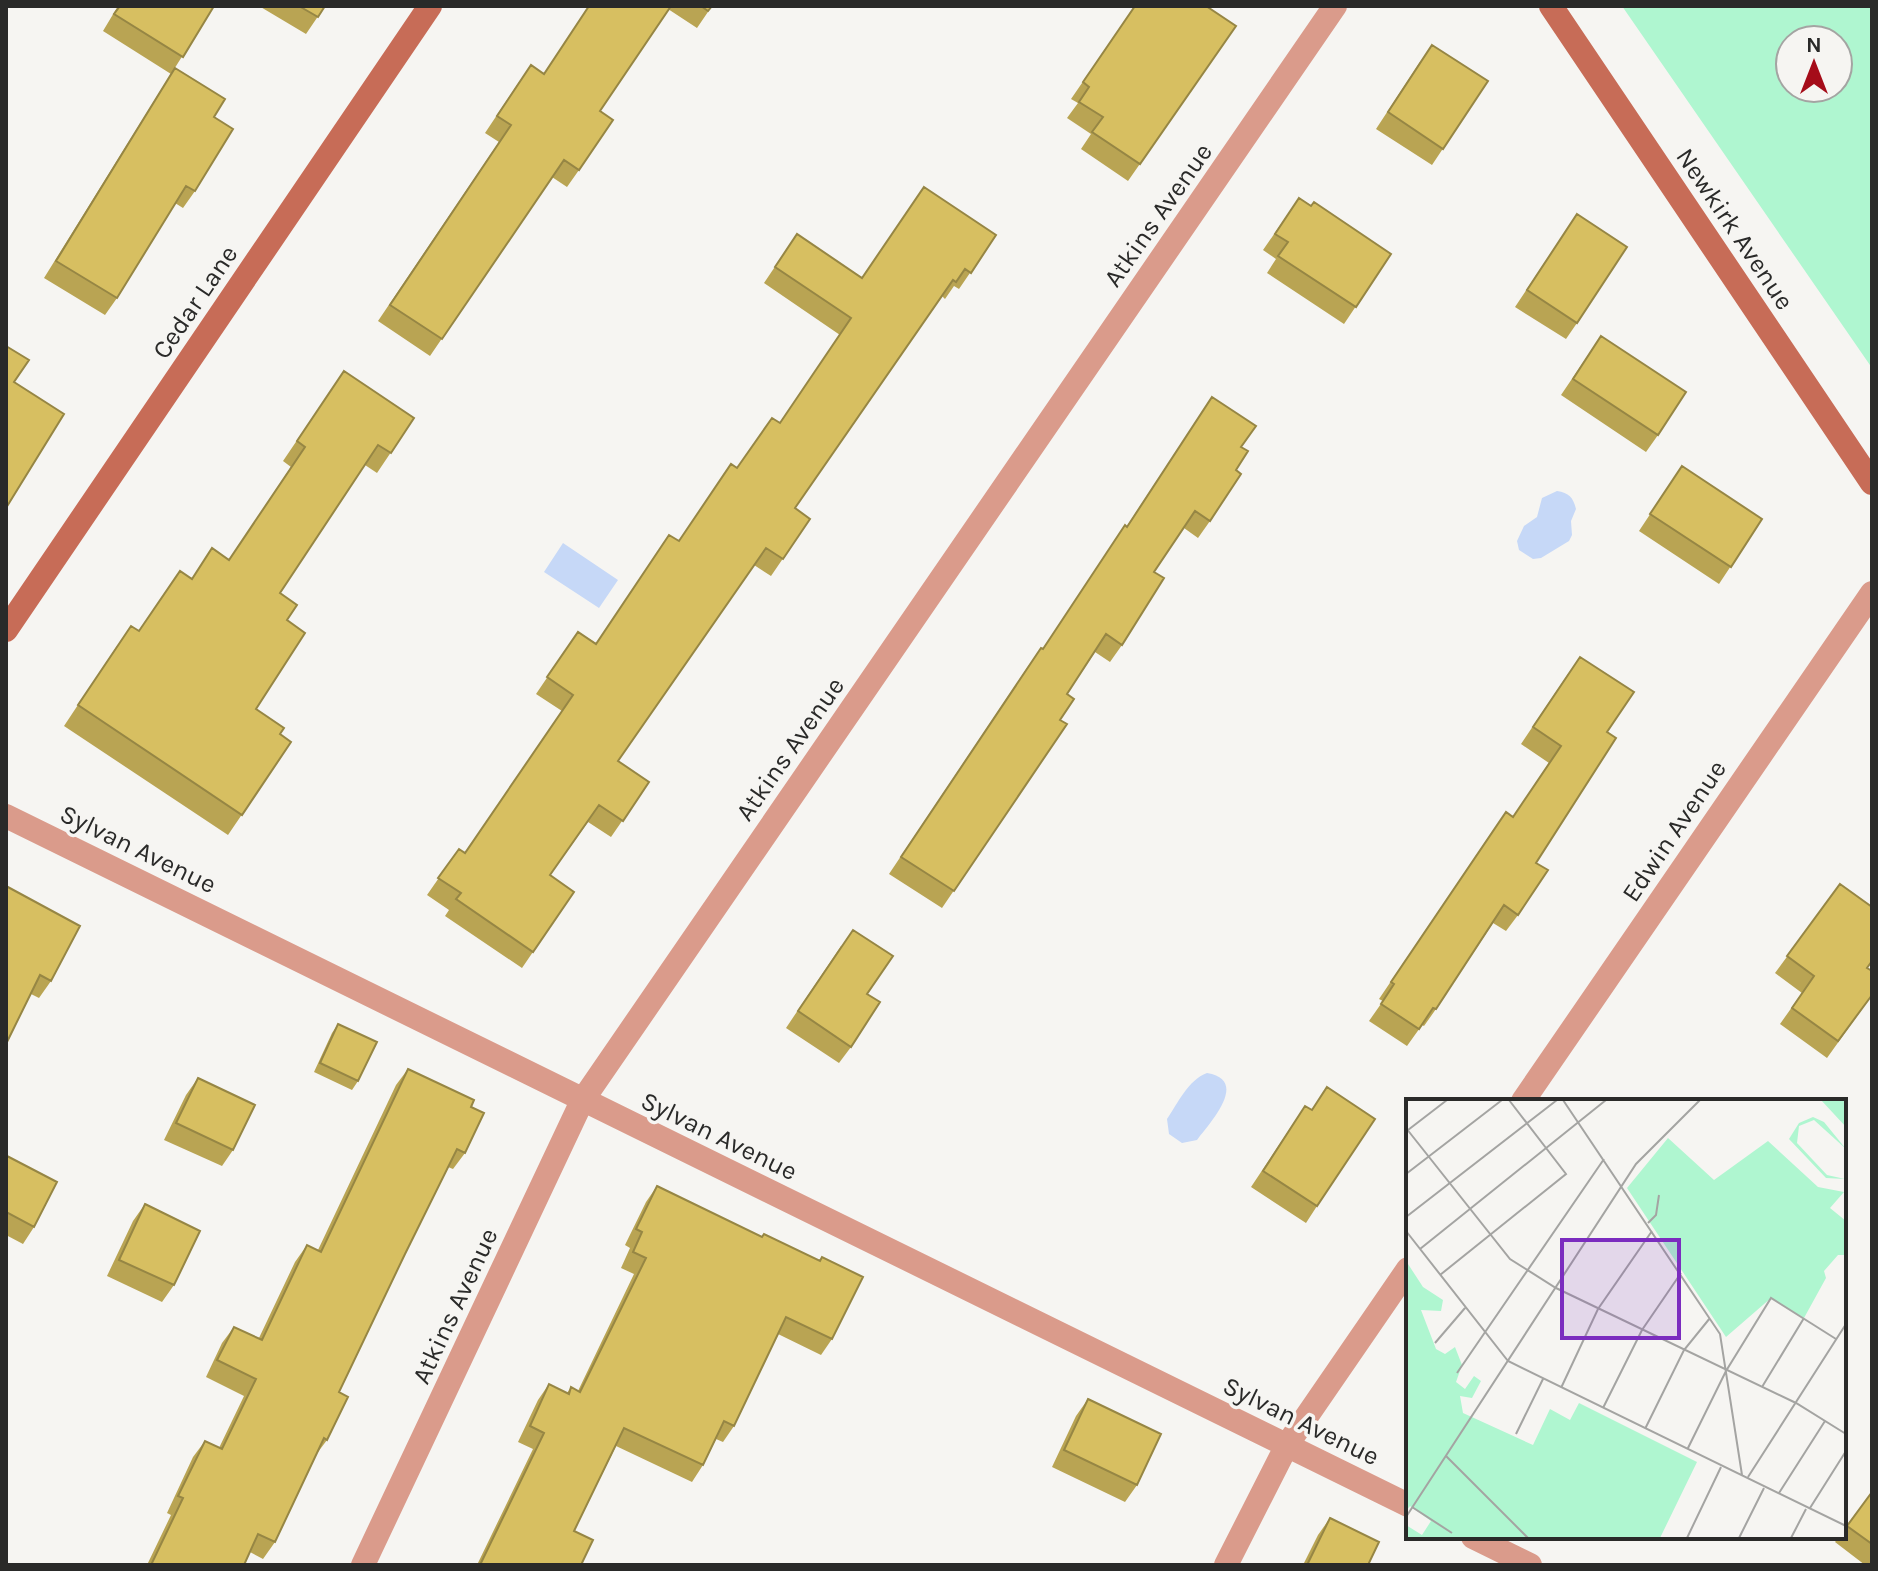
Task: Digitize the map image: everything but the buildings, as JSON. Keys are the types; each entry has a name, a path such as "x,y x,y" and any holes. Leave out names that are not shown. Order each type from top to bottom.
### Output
{"street":[{"name":"Cedar Lane","path":"6,630 430,6"},
{"name":"Atkins Avenue","path":"363,1565 582,1101 1335,6"},
{"name":"Newkirk Avenue","path":"1551,6 1872,483"},
{"name":"Edwin Avenue","path":"1524,1099 1872,593"},
{"name":"Sylvan Avenue","path":"6,816 1406,1504"},
{"path":"1226,1565 1287,1445 1406,1272"},
{"path":"1477,1539 1530,1565"}],"green space":[{"path":"1622,6 1872,6 1872,368"}],"water":[{"path":"1557,491 1570,496 1575,505 1572,535 1569,541 1541,558 1533,559 1519,550 1517,541 1524,526 1537,517 1542,498"},
{"path":"563,543 618,580 599,608 544,572"},
{"path":"1207,1073 1219,1077 1225,1084 1223,1103 1197,1140 1182,1143 1169,1134 1167,1119 1189,1086"}]}
